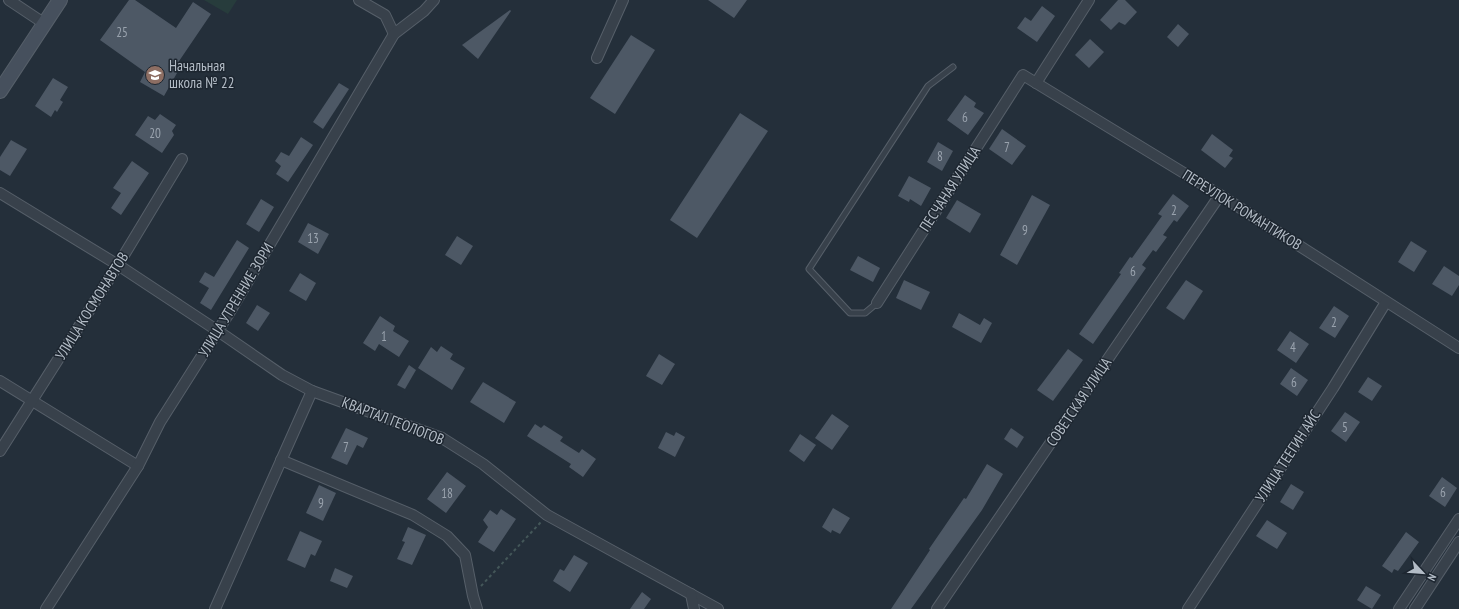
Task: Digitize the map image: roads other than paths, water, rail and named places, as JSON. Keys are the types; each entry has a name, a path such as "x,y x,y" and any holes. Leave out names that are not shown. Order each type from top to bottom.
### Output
{"street":[{"path":"10,0 45,24"},
{"path":"0,91 60,0"},
{"path":"359,0 385,15 394,34"},
{"name":"УЛИЦА УТРЕННИЕ ЗОРИ","path":"46,609 138,466 160,422 218,331 394,34 424,11 434,0"},
{"path":"597,58 623,0"},
{"path":"1036,83 1089,0"},
{"name":"ПЕРЕУЛОК РОМАНТИКОВ","path":"1023,75 1220,195 1459,348"},
{"name":"ПЕСЧАНАЯ УЛИЦА","path":"877,303 1023,75"},
{"name":"УЛИЦА КОСМОНАВТОВ","path":"0,451 118,265 182,159"},
{"name":"КВАРТАЛ ГЕОЛОГОВ","path":"0,193 118,265 282,375 312,391 442,438 483,464 547,516 718,609"},
{"name":"СОВЕТСКАЯ УЛИЦА","path":"937,609 1220,195"},
{"name":"УЛИЦА ТЕЕГИН АЙС","path":"1188,609 1333,388 1386,302"},
{"path":"0,381 138,466"},
{"path":"215,609 312,391"},
{"path":"281,460 413,515 447,536 465,556 477,609"},
{"path":"1399,609 1459,519"},
{"path":"1415,609 1459,542"},
{"path":"690,594 694,609"}],"lane":[{"path":"877,303 865,313 850,313 809,269 928,86 953,67"}],"place":[{"name":"Начальная школа № 22","path":"155,75"}]}
